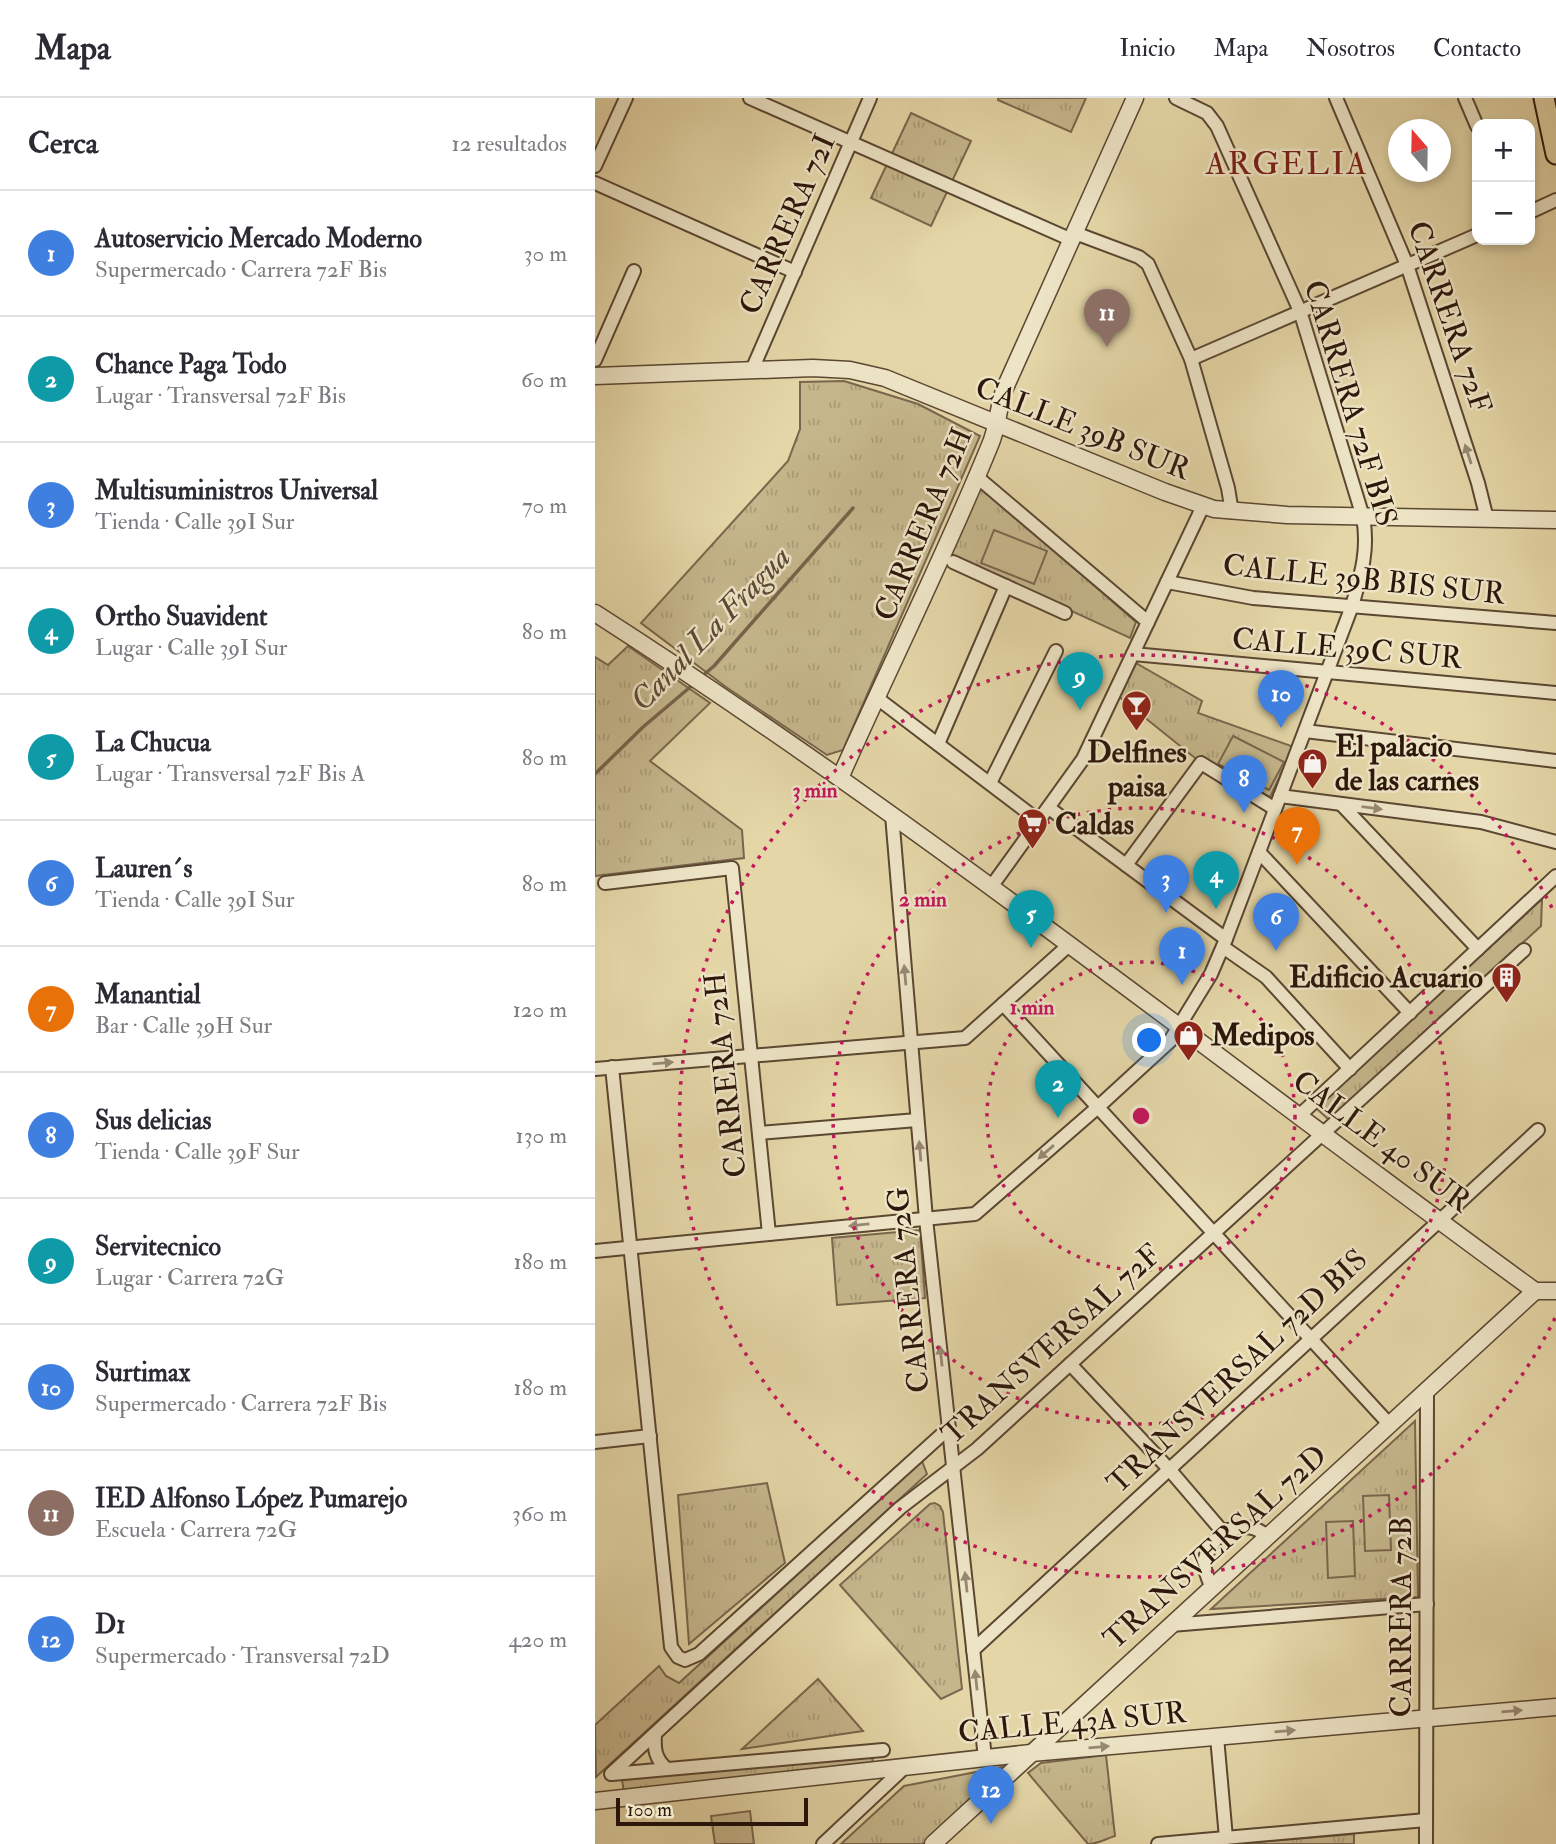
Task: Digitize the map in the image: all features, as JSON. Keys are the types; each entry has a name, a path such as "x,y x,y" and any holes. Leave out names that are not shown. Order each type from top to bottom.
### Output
{"highway":[{"path":"1544,98 1556,154"}],"street":[{"path":"595,166 626,98"},
{"path":"751,98 1073,236 1139,257 1148,264 1191,359 1229,488 1232,512"},
{"name":"CARRERA 72I","path":"752,370 870,98"},
{"name":"CARRERA 72H","path":"840,778 992,442 1005,388 1135,98"},
{"name":"CARRERA 72F BIS","path":"926,1219 975,1214 1157,1053 1179,1026 1210,974 1224,943 1352,607 1365,558 1363,517 1300,311 1223,138 1207,113 1176,98"},
{"name":"CARRERA 72F","path":"1336,98 1408,265 1487,519"},
{"path":"1465,98 1474,119"},
{"path":"595,183 795,272"},
{"path":"1535,210 1556,200"},
{"path":"1191,359 1472,236"},
{"path":"595,360 634,271"},
{"name":"CALLE 39B SUR","path":"595,376 821,368 868,373 1203,506 1232,512 1556,520"},
{"path":"976,476 1148,622"},
{"path":"991,887 1083,759 1203,506"},
{"path":"953,562 1065,613"},
{"name":"CALLE 39B BIS SUR","path":"1167,582 1253,598 1556,623"},
{"path":"938,744 1006,586"},
{"name":"CALLE 40 SUR","path":"595,613 690,673 892,815 1535,1291"},
{"path":"990,783 1056,651"},
{"name":"CALLE 39C SUR","path":"1133,654 1556,693"},
{"path":"877,698 1039,821"},
{"path":"1305,731 1556,761"},
{"path":"1126,865 1201,763 1275,809"},
{"path":"1280,796 1481,822 1556,842"},
{"path":"1341,804 1478,949"},
{"path":"1049,808 1126,865 1266,978 1350,1069"},
{"name":"CARRERA 72G","path":"892,815 926,1219 985,1758"},
{"path":"1259,852 1410,1013"},
{"name":"CARRERA 72H","path":"605,883 732,868 769,1234"},
{"path":"1300,1115 1556,876"},
{"path":"595,1069 965,1038 1069,945"},
{"name":"TRANSVERSAL 72F","path":"667,1769 611,1774 900,1508 978,1449 1524,950"},
{"path":"1003,1004 1390,1425"},
{"path":"595,1442 650,1436 628,1248 612,1067"},
{"path":"759,1133 917,1119"},
{"name":"TRANSVERSAL 72D BIS","path":"973,1650 1538,1130"},
{"path":"595,1251 926,1219"},
{"path":"1535,1291 1556,1291"},
{"name":"TRANSVERSAL 72D","path":"933,1844 1535,1291"},
{"path":"1070,1364 1169,1469 1222,1531"},
{"name":"CARRERA 72B","path":"1426,1844 1427,1391"},
{"name":"TRANSVERSAL 72F","path":"650,1436 671,1647 678,1657 691,1659 949,1428"},
{"path":"1212,1588 1203,1568 1205,1556 1222,1531 1250,1526 1258,1528 1268,1537"},
{"path":"1171,1625 1427,1604"},
{"name":"CALLE 43A SUR","path":"595,1801 1031,1753 1556,1707"},
{"path":"655,1734 657,1759 667,1769 883,1749"},
{"path":"1217,1737 1226,1838"},
{"path":"741,1762 743,1785"},
{"path":"823,1844 905,1767"},
{"path":"1158,1844 1426,1821"}],"green space":[{"path":"998,98 1086,98 1071,132"},
{"path":"911,113 971,141 931,226 871,198"},
{"path":"844,381 918,404 980,436 843,750 827,755 726,687 641,623 788,461 800,429 800,382"},
{"path":"980,486 1136,622 1130,638 950,555"},
{"path":"994,530 1047,551 1034,584 981,563"},
{"path":"628,646 710,703 650,761 742,830 744,858 595,876 595,657 608,665"},
{"path":"1136,663 1202,701 1198,713 1294,747 1270,797 1195,758 1118,696"},
{"path":"1233,736 1284,762 1269,790 1218,764"},
{"path":"1542,899 1541,926 1329,1120 1316,1108"},
{"path":"920,1230 925,1298 837,1305 832,1238"},
{"path":"1415,1421 1418,1597 1211,1609"},
{"path":"922,1461 927,1474 596,1777 595,1725 659,1666 666,1676 679,1683"},
{"path":"767,1483 785,1563 689,1644 678,1495"},
{"path":"1389,1495 1391,1550 1365,1551 1363,1496"},
{"path":"935,1503 943,1512 962,1689 941,1699 840,1585 930,1504"},
{"path":"1353,1521 1355,1576 1328,1578 1326,1522"},
{"path":"818,1679 863,1731 742,1749"},
{"path":"872,1754 873,1766 624,1792 622,1780"},
{"path":"1106,1755 1115,1836 1088,1844 1028,1773 1041,1763"},
{"path":"1007,1766 923,1844 841,1844 904,1786"},
{"path":"750,1811 754,1844 715,1844 711,1816"},
{"path":"1354,1834 1354,1844 1234,1844"}],"waterway":[{"name":"Canal La Fragua","path":"700,678 714,666 853,508"},
{"name":"Canal La Fragua","path":"595,774 643,727 695,683"}],"place":[{"name":"IED Alfonso López Pumarejo","path":"1107,347"},
{"name":"Servitecnico","path":"1080,710"},
{"name":"Surtimax","path":"1281,728"},
{"name":"Delfines paisa","path":"1137,733"},
{"name":"El palacio de las carnes","path":"1312,790"},
{"name":"Sus delicias","path":"1244,813"},
{"name":"Caldas","path":"1032,851"},
{"name":"Manantial","path":"1297,865"},
{"name":"Ortho Suavident","path":"1216,909"},
{"name":"Multisuministros Universal","path":"1166,913"},
{"name":"La Chucua","path":"1031,948"},
{"name":"Lauren´s","path":"1276,951"},
{"name":"Autoservicio Mercado Moderno","path":"1182,985"},
{"name":"Edificio Acuario","path":"1506,1004"},
{"name":"Medipos","path":"1188,1062"},
{"name":"Chance Paga Todo","path":"1058,1118"},
{"name":"D1","path":"991,1824"}],"district":[{"name":"ARGELIA","path":"1287,163"}]}
